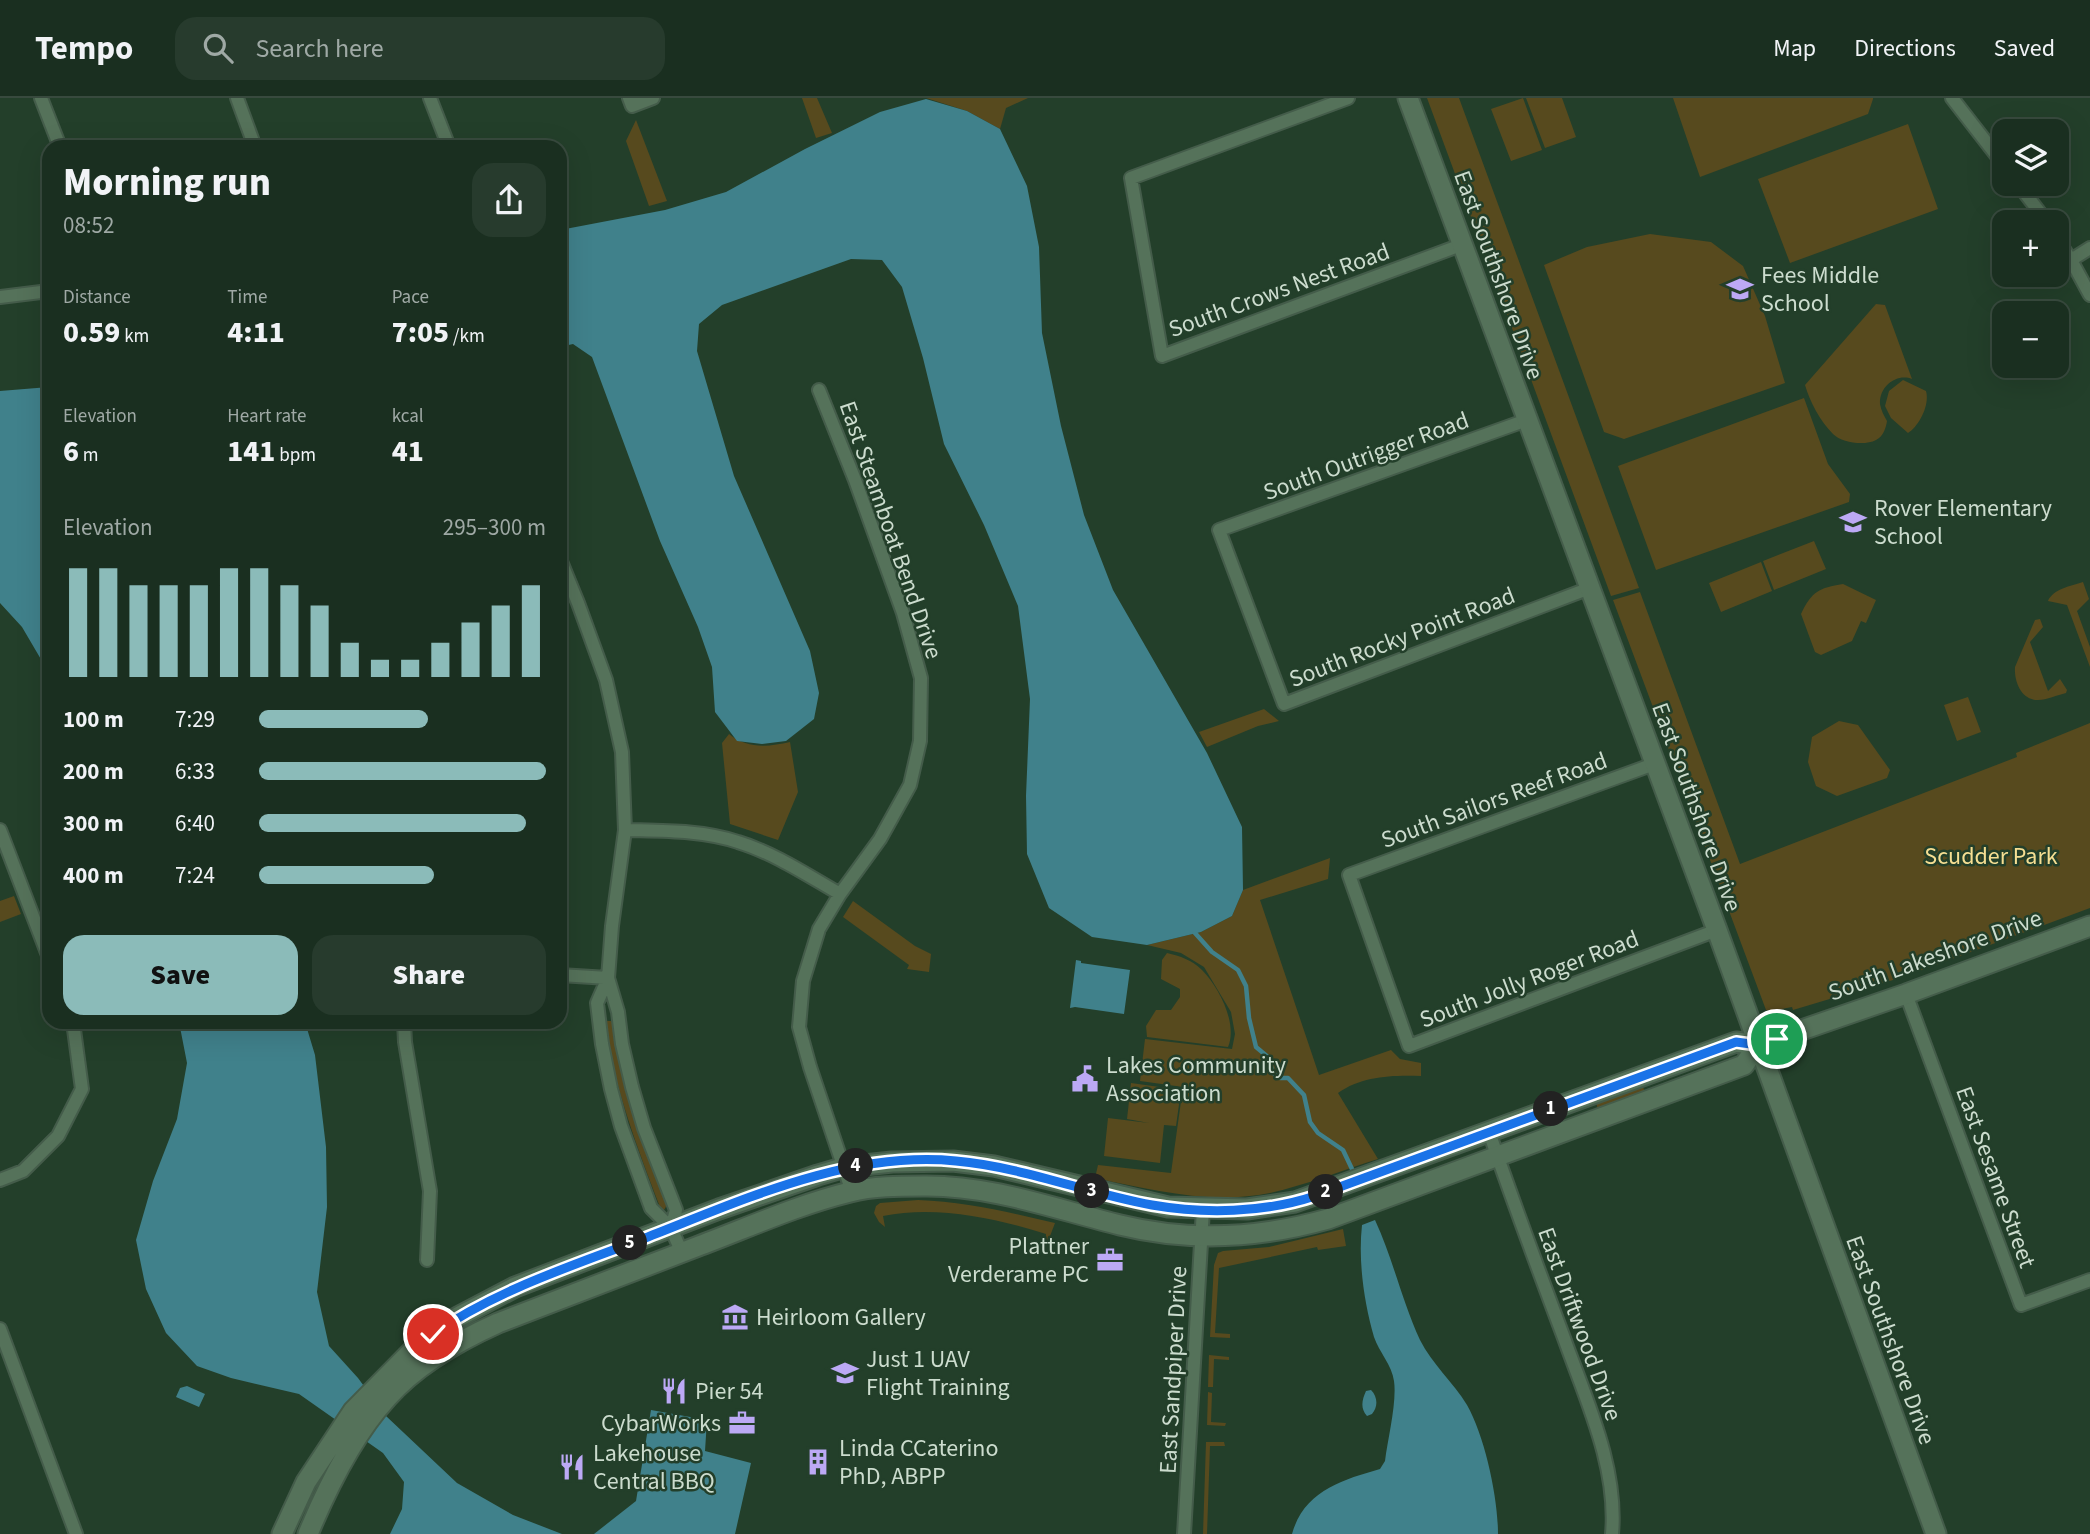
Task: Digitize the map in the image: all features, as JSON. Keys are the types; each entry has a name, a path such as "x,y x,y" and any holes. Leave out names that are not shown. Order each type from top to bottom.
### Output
{"street":[{"path":"41,98 57,140"},
{"path":"237,98 252,140"},
{"path":"430,98 446,140"},
{"path":"630,102 653,98"},
{"name":"South Crows Nest Road","path":"1348,98 1131,178 1162,356 1461,245"},
{"name":"East Southshore Drive","path":"1408,98 1717,930 1936,1534"},
{"path":"1952,98 1992,150"},
{"path":"2027,196 2038,210"},
{"path":"2071,260 2090,248"},
{"path":"2069,257 2090,295"},
{"path":"0,297 42,291"},
{"name":"East Steamboat Bend Drive","path":"819,390 904,613 921,678 920,741 910,785 880,839 840,894 819,929 803,981 799,1027 852,1192"},
{"name":"South Outrigger Road","path":"1219,530 1527,420"},
{"name":"South Rocky Point Road","path":"1219,530 1284,704 1590,588"},
{"path":"567,577 607,680 622,752 625,830 608,978 597,1003 602,1044 621,1126 651,1208 671,1228 682,1252"},
{"name":"South Sailors Reef Road","path":"1349,875 1654,764"},
{"path":"0,830 42,940"},
{"path":"625,830 682,832 738,842 793,866 840,894"},
{"name":"South Jolly Roger Road","path":"1349,875 1409,1046 1717,930"},
{"name":"South Lakeshore Drive","path":"282,1534 306,1482 341,1444 417,1346 473,1308 515,1287 788,1185 845,1167 892,1162 953,1161 994,1166 1150,1204 1203,1209 1247,1209 1303,1200 1736,1042 1758,1045 2090,926"},
{"path":"567,975 608,978"},
{"path":"608,978 618,1012 632,1087 644,1128 676,1210 671,1228"},
{"name":"East Sesame Street","path":"1906,994 2021,1305 2090,1280"},
{"path":"0,1180 23,1171 58,1136 82,1089 75,1029"},
{"path":"404,1029 430,1191 427,1259"},
{"name":"South Lakeshore Drive","path":"381,1393 477,1333 795,1209 852,1192 879,1188 942,1186 1006,1194 1122,1226 1202,1236 1247,1234 1298,1227 1328,1219 1744,1065 1758,1045"},
{"name":"East Driftwood Drive","path":"1489,1132 1591,1413 1606,1464 1614,1510 1612,1534"},
{"path":"1073,1212 1080,1188"},
{"name":"East Sandpiper Drive","path":"1184,1534 1203,1209"},
{"path":"0,1329 76,1534"},
{"name":"South Lakeshore Drive","path":"308,1534 341,1444"}],"green space":[{"path":"802,98 817,98 832,133 816,138"},
{"path":"926,98 1028,98 1006,108 1000,129 967,111"},
{"path":"1427,98 1459,98 1639,588 1611,596"},
{"path":"1523,98 1542,150 1511,161 1491,109"},
{"path":"1526,98 1562,98 1576,137 1545,148"},
{"path":"1673,98 1873,99 1868,114 1700,177"},
{"path":"636,120 667,201 649,206 626,141"},
{"path":"1908,124 1938,209 1790,263 1758,179"},
{"path":"1650,234 1711,242 1743,266 1765,316 1785,383 1624,439 1604,432 1544,265 1587,247"},
{"path":"1876,304 1885,305 1912,379 1901,378 1890,382 1882,392 1880,404 1887,421 1881,437 1871,442 1854,443 1842,440 1828,429 1816,411 1805,385"},
{"path":"1903,380 1926,391 1927,397 1923,415 1908,433 1891,418 1885,406 1889,391"},
{"path":"1804,398 1828,464 1850,494 1849,502 1656,570 1618,466"},
{"path":"1814,541 1826,569 1774,590 1763,561"},
{"path":"1761,562 1772,591 1721,612 1709,583"},
{"path":"2083,582 2089,599 2077,611 2090,647 2090,667 2067,605 2048,601 2058,591"},
{"path":"1843,584 1876,600 1866,623 1861,621 1852,641 1821,655 1815,652 1801,614 1817,592"},
{"name":"Scudder Park","path":"1640,592 1740,864 2017,757 2016,753 2090,723 2090,908 1903,977 1793,1010 1792,1007 1766,1010 1613,600"},
{"path":"2040,619 2043,627 2030,642 2048,691 2060,679 2067,690 2066,693 2038,700 2027,697 2020,689 2015,667 2035,620"},
{"path":"1968,697 1981,732 1957,741 1944,705"},
{"path":"1264,709 1279,721 1258,726 1207,747 1199,732"},
{"path":"1839,721 1858,725 1890,770 1887,778 1837,796 1816,786 1808,762 1812,737"},
{"path":"729,734 758,746 790,742 798,792 778,840 730,824 722,743"},
{"path":"1330,858 1328,879 1260,900 1319,1075 1391,1050 1400,1059 1421,1063 1421,1076 1388,1076 1367,1080 1338,1093 1378,1159 1297,1186 1248,1196 1204,1197 1095,1178 1098,1165 1171,1173 1183,1087 1140,1081 1145,1039 1232,1049 1235,1034 1231,1012 1204,967 1181,953 1147,945 1201,932 1232,916 1243,890"},
{"path":"14,896 21,914 0,922 0,901"},
{"path":"853,901 915,946 931,954 929,972 907,969 909,965 843,917"},
{"path":"1167,953 1194,964 1215,986 1229,1017 1231,1028 1228,1047 1147,1037 1146,1026 1156,1010 1171,1010 1180,997 1180,989 1161,979 1162,960"},
{"path":"607,1021 613,1024 628,1094 667,1205 664,1210 660,1207 651,1185 621,1095 609,1049 605,1025"},
{"path":"1131,1083 1181,1090 1176,1126 1164,1125 1160,1163 1104,1156 1108,1118 1149,1123 1127,1119"},
{"path":"1641,1084 1645,1091 1639,1095 1598,1111 1596,1102"},
{"path":"918,1200 970,1205 1055,1223 1045,1244 1046,1234 986,1218 944,1213 903,1213 883,1216 885,1227 874,1213 880,1203"},
{"path":"1343,1229 1346,1246 1318,1250 1317,1247 1219,1268 1215,1333 1230,1334 1230,1338 1210,1337 1214,1265 1218,1253 1269,1247"},
{"path":"1209,1355 1229,1357 1229,1360 1214,1359 1213,1387 1208,1387"},
{"path":"1208,1392 1212,1393 1211,1422 1226,1423 1225,1426 1207,1425"},
{"path":"1206,1442 1224,1442 1225,1446 1210,1446 1207,1534 1203,1534"}],"water":[{"path":"926,99 967,111 1000,129 1027,186 1039,247 1042,333 1061,426 1084,515 1113,590 1207,753 1242,827 1243,890 1232,916 1201,932 1147,945 1092,937 1049,908 1027,854 1026,796 1030,699 1018,606 984,525 944,444 902,287 882,260 851,259 722,305 699,324 697,351 734,476 810,651 819,693 814,719 786,741 762,744 737,741 715,712 712,667 698,627 660,541 592,357 573,344 567,345 567,229 665,210 726,192 880,112"},
{"path":"42,388 42,661 22,627 0,603 0,391"},
{"path":"1076,960 1130,970 1124,1014 1070,1008"},
{"path":"180,1029 307,1029 315,1055 326,1147 327,1207 317,1292 329,1346 358,1378 386,1416 457,1483 513,1515 562,1534 390,1534 402,1509 404,1482 383,1453 299,1394 231,1378 197,1366 166,1333 146,1289 136,1240 153,1181 177,1119 187,1063"},
{"path":"1375,1220 1420,1340 1474,1418 1489,1468 1496,1503 1498,1534 1292,1534 1305,1507 1315,1497 1339,1483 1380,1469 1385,1461 1393,1409 1394,1381 1370,1324 1361,1253 1362,1225"},
{"path":"187,1386 205,1394 199,1407 176,1397 180,1388"},
{"path":"1371,1390 1376,1405 1372,1414 1367,1416 1363,1410 1363,1401 1366,1391"},
{"path":"651,1410 707,1420 705,1451 751,1463 735,1534 594,1534 636,1501"}],"waterway":[{"path":"1195,933 1212,952 1238,970 1246,986 1249,1018 1256,1047 1268,1057 1273,1073 1280,1078 1288,1078 1304,1095 1310,1122 1318,1133 1343,1150 1352,1169"}],"place":[{"name":"Fees Middle School","path":"1740,289"},
{"name":"Rover Elementary School","path":"1853,522"},
{"name":"Lakes Community Association","path":"1085,1079"},
{"name":"Plattner Verderame PC","path":"1110,1260"},
{"name":"Heirloom Gallery","path":"735,1317"},
{"name":"Just 1 UAV Flight Training","path":"845,1373"},
{"name":"Pier 54","path":"674,1391"},
{"name":"CybarWorks","path":"742,1423"},
{"name":"Linda CCaterino PhD, ABPP","path":"818,1462"},
{"name":"Lakehouse Central BBQ","path":"572,1467"}],"route":[{"path":"433,1334 473,1308 515,1287 719,1209 845,1167 943,1160 994,1166 1168,1207 1267,1207 1315,1196 1736,1042 1758,1045 1777,1039"}]}
